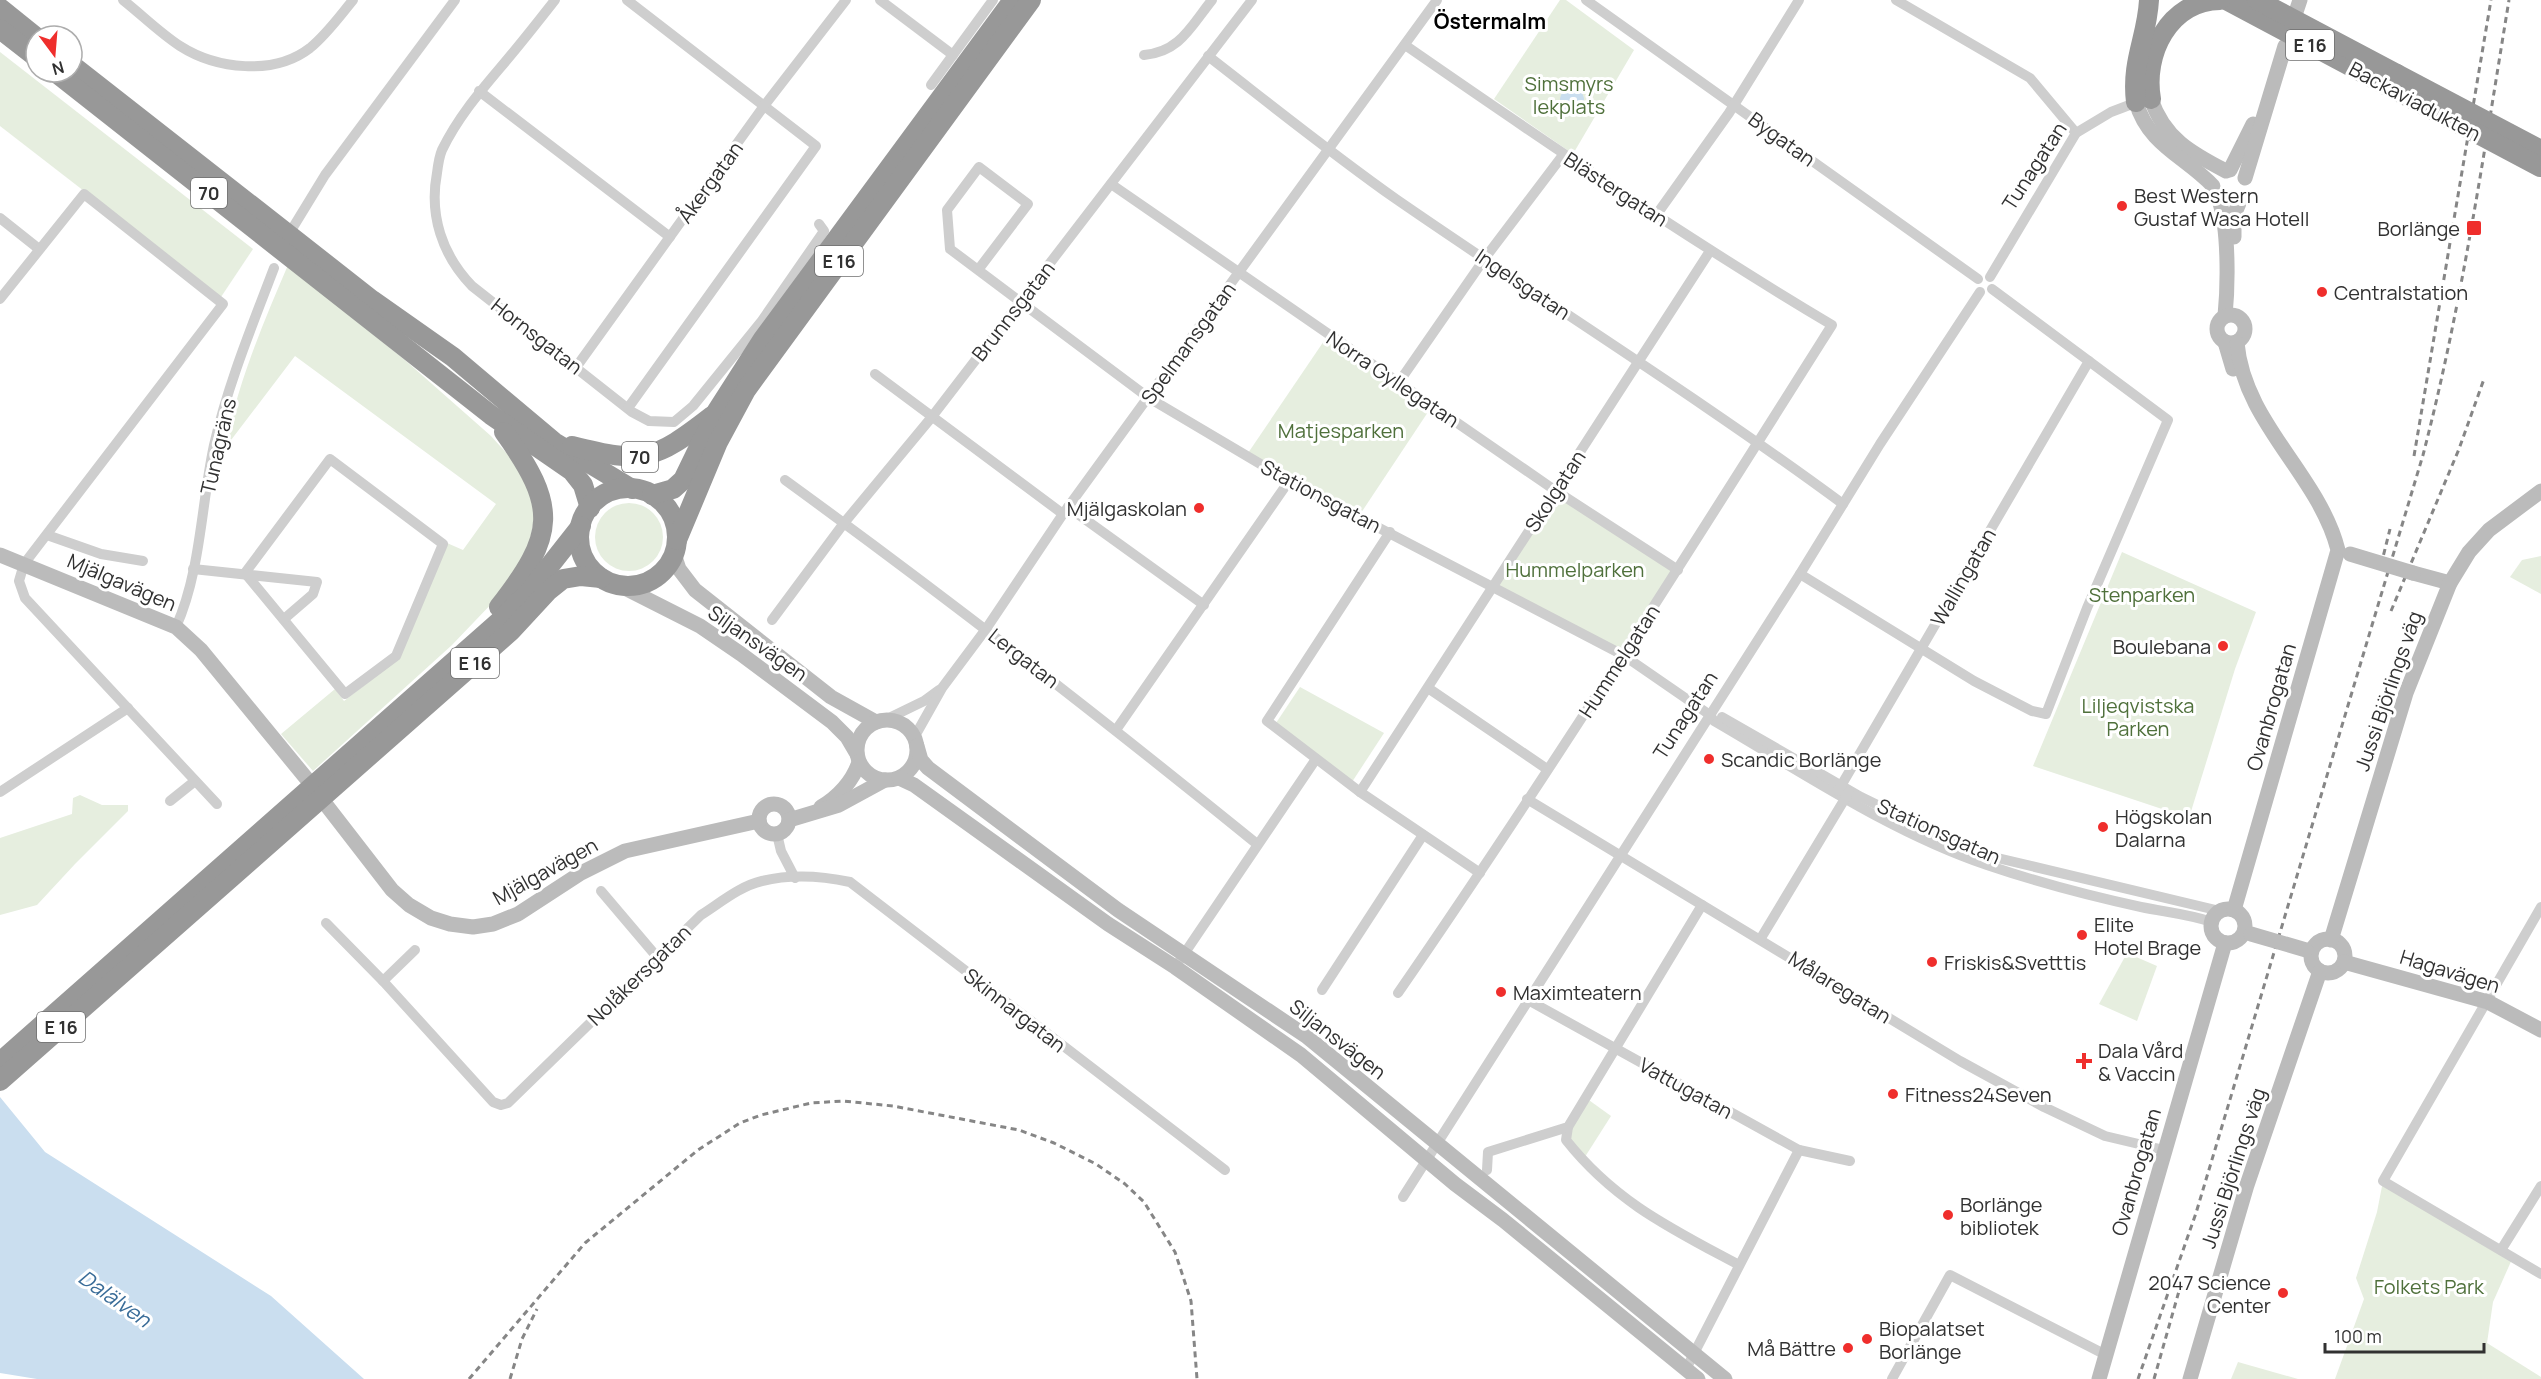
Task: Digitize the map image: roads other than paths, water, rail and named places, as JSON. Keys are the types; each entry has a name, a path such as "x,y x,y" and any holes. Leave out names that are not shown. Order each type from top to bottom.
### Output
{"highway":[{"name":"E 16","path":"652,495 673,489 683,480 715,414 763,339 1013,0"},
{"name":"E 16","path":"676,547 718,442 746,390 1031,0"},
{"path":"2144,101 2135,69 2147,21 2149,0"},
{"path":"2144,101 2153,54 2166,28 2186,10 2210,0 2220,0"},
{"name":"Backaviadukten","path":"2226,0 2396,82"},
{"name":"Backaviadukten","path":"2257,0 2396,82 2541,163"},
{"path":"0,8 24,27"},
{"path":"0,29 24,48"},
{"name":"70","path":"84,74 372,300 453,357 554,442 632,489"},
{"name":"70","path":"70,84 492,415 572,471 583,485 585,517"},
{"name":"70","path":"554,442 618,457 647,456 674,444 715,414"},
{"path":"452,664 513,590 542,538 543,506 535,479 492,415"},
{"path":"632,489 652,495 669,510 675,524 676,547 666,568 653,579 638,585 621,585 601,578 590,568 583,555 580,540 585,517 608,493 632,489"},
{"name":"E 16","path":"0,1081 118,968 502,619 529,592 585,517"},
{"name":"E 16","path":"0,1062 118,968 511,631 556,585 571,576 601,578"}],"street":[{"path":"123,0 180,46 207,59 234,66 278,63 309,49 329,30 353,0"},
{"path":"292,229 325,175 455,0"},
{"name":"Hornsgatan","path":"555,0 500,69 479,91 461,116 441,153 434,189 436,224 447,253 459,273 472,286 628,408 649,421 674,422 693,406 761,322 824,231 819,224"},
{"path":"627,0 816,146 628,408"},
{"name":"Åkergatan","path":"577,366 764,106 846,0"},
{"path":"880,0 953,56"},
{"path":"931,85 993,0"},
{"path":"1144,55 1164,52 1181,40 1212,0"},
{"name":"Brunnsgatan","path":"772,620 844,523 931,418 1252,0"},
{"name":"Spelmansgatan","path":"916,741 942,688 986,629 1066,511 1437,0"},
{"name":"Bygatan","path":"1586,0 1978,279"},
{"path":"1657,214 1734,104 1799,0"},
{"path":"1896,0 2030,78 2076,134"},
{"name":"Blästergatan","path":"1405,45 1563,155 1657,214 1710,251 1832,325"},
{"path":"2286,46 2245,178 2247,191 2234,215 2230,316 2217,328 2218,337 2231,343 2245,380 2282,448 2316,496 2344,552 2450,583"},
{"name":"Ingelsgatan","path":"1208,56 1396,199 1637,363 1758,442 1843,504"},
{"path":"2230,316 2224,214 2216,193 2217,176 2228,171 2244,143 2279,66"},
{"path":"479,91 670,237"},
{"path":"2239,202 2228,205 2203,175 2186,164 2151,134 2139,113 2144,101 2167,132 2199,157 2228,171 2238,172 2245,178"},
{"name":"Tunagatan","path":"1990,277 2076,134 2111,112 2144,101"},
{"path":"2199,157 2223,157 2234,153 2244,143"},
{"path":"1399,382 1485,258 1563,155"},
{"name":"Stationsgatan","path":"978,270 1028,204 979,167 947,210 950,249 1020,302 1149,398 1288,481 1623,655 1710,715 1718,715 1844,791 1989,856 2222,915"},
{"name":"Norra Gyllegatan","path":"1111,184 1556,491 1678,570"},
{"path":"0,299 84,194 223,304 24,564 19,581 25,597 217,804"},
{"path":"0,218 39,249"},
{"name":"Skolgatan","path":"1360,792 1710,251"},
{"name":"Tunagräns","path":"176,627 188,600 214,445 240,356 274,268"},
{"path":"1983,276 1990,277 1994,283 1992,289 1980,292 1976,285 1978,279 1983,276"},
{"path":"1800,574 1993,692 2032,711 2046,714 2087,608 2168,420 1992,289"},
{"name":"Tunagatan","path":"1404,1197 1980,292"},
{"path":"2230,316 2243,321 2246,330 2243,338 2231,343"},
{"name":"Hummelgatan","path":"1398,993 1623,655 1832,325"},
{"name":"Wallingatan","path":"1761,938 1921,649 2089,361"},
{"path":"875,374 931,418 1204,605"},
{"path":"330,459 443,544 396,656 345,694 245,573 330,459"},
{"name":"Lergatan","path":"785,480 986,629 1257,844"},
{"path":"1116,730 1288,481"},
{"name":"Jussi Björlings väg","path":"2331,940 2406,693 2450,583 2469,552 2489,530 2541,491"},
{"path":"1390,532 1267,721 1360,792 1480,873"},
{"path":"47,535 101,554 143,561"},
{"name":"Siljansvägen","path":"676,547 679,569 695,591 831,697 881,720"},
{"name":"Ovanbrogatan","path":"2222,915 2344,552"},
{"name":"Mjälgavägen","path":"0,555 176,627 201,650 306,778"},
{"path":"193,568 317,582 313,594 284,619"},
{"name":"Siljansvägen","path":"621,585 700,626 741,654 832,722 847,736 858,758"},
{"name":"Spelmansgatan","path":"881,720 924,701 942,688"},
{"path":"1428,688 1548,770"},
{"path":"0,792 128,708"},
{"path":"789,820 839,805 892,779 914,765 916,741 903,724 881,720 861,735 858,758 847,784 813,812"},
{"name":"Siljansvägen","path":"916,741 921,760 928,768 1118,910 1301,1055 1427,1162 1503,1220 1692,1374"},
{"path":"858,758 869,775 892,779"},
{"path":"1180,961 1316,759"},
{"name":"Siljansvägen","path":"892,779 914,785 1108,924 1180,961 1306,1036 1725,1379"},
{"path":"170,801 195,781"},
{"name":"Målaregatan","path":"1527,799 1761,938 1956,1059 2044,1107 2105,1136 2164,1150"},
{"path":"772,804 786,810 789,820 786,829 777,834 763,830 759,821 761,812 772,804"},
{"name":"Mjälgavägen","path":"327,806 392,890 409,905 431,918 450,924 473,927 493,924 518,914 581,873 625,851 759,821"},
{"path":"777,834 781,851 795,878"},
{"path":"1322,990 1423,835"},
{"name":"Skinnargatan","path":"795,878 820,876 850,882 1225,1170"},
{"name":"Nolåkersgatan","path":"382,981 488,1098 501,1105 508,1103 702,915 736,892 762,881 795,878"},
{"path":"601,891 657,957"},
{"path":"1702,905 1568,1127 1566,1140 1615,1192 1657,1221 1739,1265"},
{"path":"2541,907 2383,1181 2541,1275"},
{"path":"2222,915 2244,922 2247,933 2236,941 2225,943 2213,933 2222,915"},
{"path":"326,923 382,981 415,950"},
{"path":"2247,933 2309,951"},
{"path":"2321,940 2331,940 2341,946 2345,956 2344,962 2331,973 2320,971 2312,963 2309,951 2321,940"},
{"name":"Ovanbrogatan","path":"2099,1379 2225,943"},
{"name":"Hagavägen","path":"2344,962 2488,1002 2541,1030"},
{"name":"Jussi Björlings väg","path":"2190,1379 2247,1185 2320,971"},
{"name":"Vattugatan","path":"1528,1000 1799,1150 1850,1161"},
{"path":"1487,1170 1488,1152 1568,1127"},
{"path":"1692,1374 1694,1355 1799,1150"},
{"path":"2502,1250 2541,1186"},
{"path":"1893,1379 1950,1275 2106,1355"}],"water":[{"path":"1572,88 1581,91 1584,100 1581,109 1572,112 1563,109 1560,100 1563,91"},
{"name":"Dalälven","path":"0,1097 45,1152 271,1296 364,1379 37,1379 0,1373"}],"railway":[{"path":"2414,456 2491,0"},
{"path":"2138,1379 2196,1213 2423,455 2461,285 2509,0"},
{"path":"2391,611 2459,449 2484,379"},
{"path":"2381,565 2390,529"},
{"path":"469,1379 585,1243 698,1150 740,1123 761,1115 811,1103 843,1101 893,1106 1019,1130 1054,1143 1096,1164 1125,1184 1144,1202 1175,1252 1191,1301 1197,1379"},
{"path":"2154,1379 2181,1284"},
{"path":"510,1379 522,1339 537,1309"}],"place":[{"name":"Best Western Gustaf Wasa Hotell","path":"2122,206"},
{"name":"Borlänge","path":"2474,228"},
{"name":"Centralstation","path":"2322,292"},
{"name":"Mjälgaskolan","path":"1199,508"},
{"name":"Boulebana","path":"2223,646"},
{"name":"Scandic Borlänge","path":"1709,759"},
{"name":"Högskolan Dalarna","path":"2103,827"},
{"name":"Elite Hotel Brage","path":"2082,935"},
{"name":"Friskis&Svetttis","path":"1932,962"},
{"name":"Maximteatern","path":"1501,992"},
{"name":"Dala Vård & Vaccin","path":"2084,1061"},
{"name":"Fitness24Seven","path":"1893,1094"},
{"name":"Borlänge bibliotek","path":"1948,1215"},
{"name":"2047 Science Center","path":"2283,1293"},
{"name":"Biopalatset Borlänge","path":"1867,1339"},
{"name":"Må Bättre","path":"1848,1348"}],"district":[{"name":"Östermalm","path":"1490,21"}],"park label":[{"name":"Simsmyrs lekplats","path":"1569,94"},
{"name":"Matjesparken","path":"1341,430"},
{"name":"Hummelparken","path":"1575,569"},
{"name":"Stenparken","path":"2142,594"},
{"name":"Liljeqvistska Parken","path":"2138,716"},
{"name":"Folkets Park","path":"2429,1286"}]}
